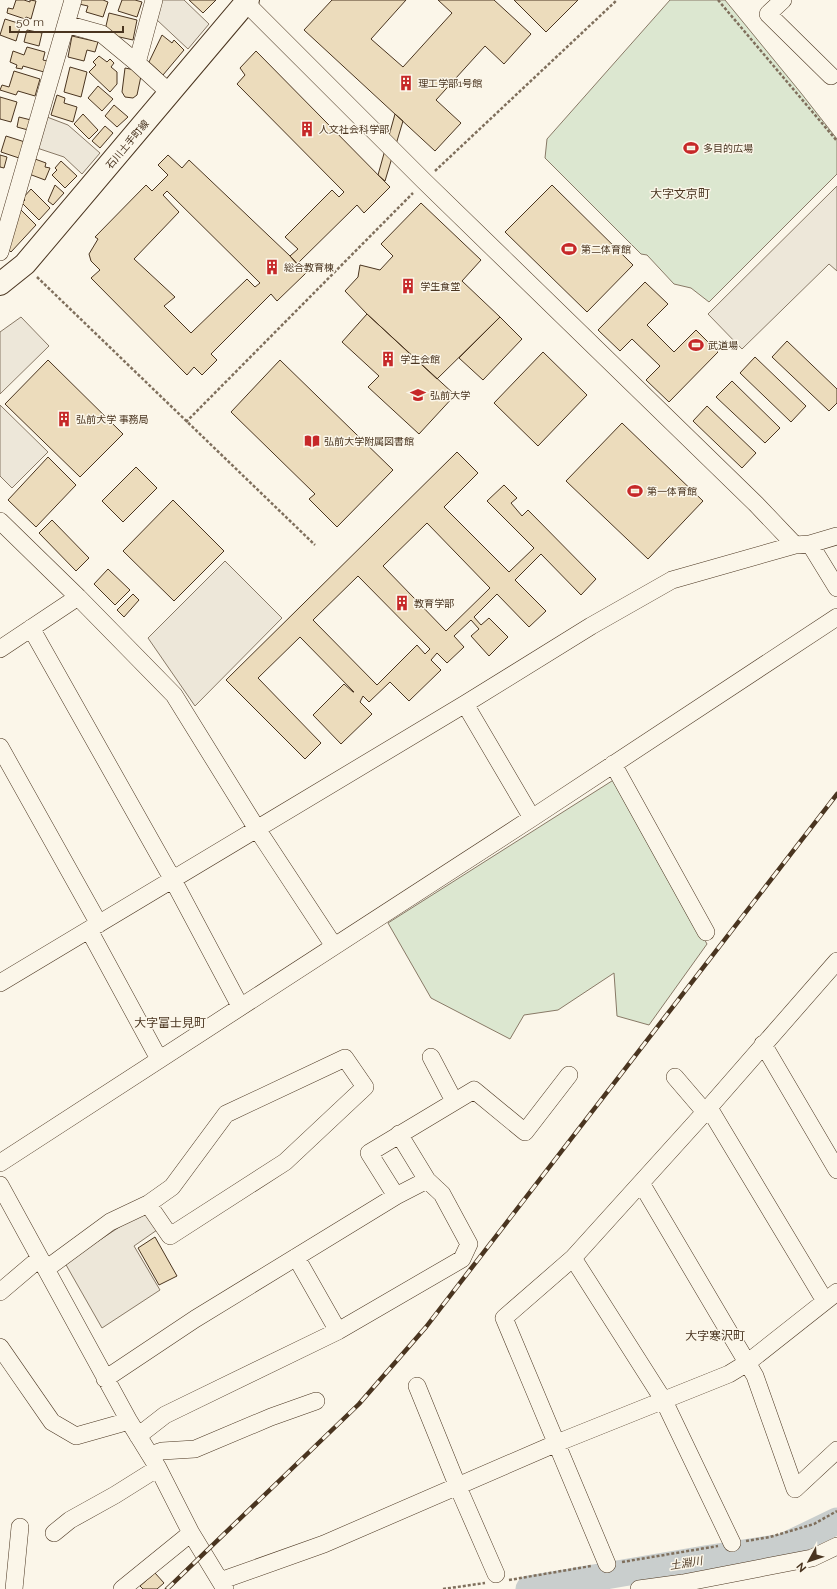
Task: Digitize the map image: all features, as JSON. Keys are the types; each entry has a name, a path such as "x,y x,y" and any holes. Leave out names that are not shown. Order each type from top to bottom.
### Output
{"main road":[{"name":"石川土手町線","path":"8,272 170,93 246,1"}],"street":[{"path":"0,252 73,0"},
{"path":"137,63 154,0"},
{"path":"783,0 768,14 835,76"},
{"path":"246,1 424,181 756,504 802,545 837,588"},
{"path":"66,24 102,34 170,93"},
{"path":"0,520 174,695 257,829 334,946"},
{"path":"0,983 465,704 591,626 672,580 837,536"},
{"path":"0,649 78,597"},
{"path":"0,1163 532,818 837,617"},
{"path":"31,628 173,880 240,1006"},
{"path":"465,704 532,818"},
{"path":"0,746 94,927 159,1059"},
{"path":"613,764 706,932"},
{"path":"607,1564 504,1318 573,1258 707,1110 837,961"},
{"path":"763,1044 837,1170"},
{"path":"431,1057 454,1101"},
{"path":"0,1292 43,1263 110,1222 148,1204 172,1187 226,1114 345,1058 365,1087 285,1162 170,1236 148,1204"},
{"path":"396,1196 369,1153 474,1090 525,1132 569,1075"},
{"path":"0,1185 105,1379 154,1462 191,1533 222,1585 324,1544 557,1443 730,1374 747,1363 831,1297 707,1110 675,1077"},
{"path":"138,1436 165,1415 338,1331 462,1259 469,1244 442,1194 426,1180 399,1134"},
{"path":"105,1379 195,1319 396,1196 426,1180"},
{"path":"641,1183 755,1376 795,1489 837,1450"},
{"path":"296,1257 338,1331"},
{"path":"573,1258 664,1400 732,1544"},
{"path":"0,1347 52,1422 76,1436 129,1421"},
{"path":"417,1386 496,1579"},
{"path":"54,1533 70,1520 115,1495 154,1462 162,1451 195,1449 271,1417 316,1401"},
{"path":"14,1589 20,1527"},
{"path":"122,1589 191,1533"},
{"path":"639,1589 683,1583 812,1558 837,1546"}],"path":[{"path":"186,422 424,181 617,0"},
{"path":"718,0 837,140"},
{"path":"8,272 186,422 315,545"},
{"path":"443,1589 496,1579 607,1564 770,1537 814,1524 837,1510"}],"green space":[{"name":"多目的広場","path":"670,0 725,0 837,139 837,174 709,302 691,288 674,284 647,255 641,254 545,158 547,139"},
{"path":"615,779 707,944 649,1025 617,1016 614,973 558,1010 524,1015 510,1039 431,998 388,923"}],"shaded area":[{"path":"162,0 184,0 209,24 188,49 157,20"},
{"path":"47,117 68,125 100,153 82,174 64,157 37,148"},
{"path":"837,186 837,271 829,264 742,349 708,314"},
{"path":"21,317 49,346 0,394 0,332"},
{"path":"0,405 48,452 12,488 0,476"},
{"path":"225,561 282,618 195,706 148,638"},
{"path":"145,1210 157,1230 134,1246 160,1290 102,1328 65,1263"}],"building":[{"path":"16,0 30,2 30,0 36,1 31,19 26,17 25,19 7,13 8,8 13,9"},
{"path":"80,0 103,0 108,2 103,17 86,12 88,6 79,4"},
{"path":"122,0 135,0 142,2 137,17 118,11"},
{"path":"189,0 216,0 203,13"},
{"name":"理工学部1号館","path":"332,0 406,0 371,39 403,67 452,13 438,0 494,0 531,34 504,64 485,46 436,100 461,123 435,151 304,30"},
{"path":"514,0 578,0 546,32"},
{"path":"109,13 137,20 133,40 115,36 106,26"},
{"path":"5,19 21,24 16,41 0,35"},
{"path":"27,30 42,33 39,46 24,42"},
{"path":"162,35 172,43 174,40 184,50 163,75 149,62"},
{"path":"72,36 98,42 95,52 87,50 84,61 68,57"},
{"path":"27,47 45,52 43,60 47,61 44,72 23,66 22,69 16,68 17,65 10,62 13,51 24,55"},
{"name":"人文社会科学部","path":"256,51 390,187 364,213 357,205 297,264 290,256 298,249 285,237 332,190 339,197 344,192 237,84 245,75 240,68"},
{"path":"99,56 107,62 110,59 114,63 111,67 117,72 117,84 110,92 89,72 96,65 93,62"},
{"path":"70,67 87,72 81,97 64,92"},
{"path":"125,68 135,70 141,76 137,95 133,98 125,97 122,92"},
{"path":"14,71 40,79 35,96 18,91 16,95 0,90 2,85 9,87"},
{"path":"98,86 113,99 102,111 88,98"},
{"path":"57,95 65,98 64,103 77,107 73,122 51,115"},
{"path":"0,97 17,102 11,122 0,119"},
{"path":"114,105 128,117 117,127 105,116"},
{"path":"83,114 98,130 89,139 74,124"},
{"path":"395,114 403,121 385,181 378,175"},
{"path":"19,117 31,120 28,130 17,127"},
{"path":"105,126 113,133 100,148 92,141"},
{"path":"6,136 25,142 19,158 1,152"},
{"path":"0,155 7,157 4,168 0,167"},
{"name":"総合教育棟","path":"168,155 182,168 189,160 306,273 277,301 271,294 211,354 217,360 202,375 194,367 187,375 91,278 100,270 91,261 89,254 98,239 95,237 146,185 152,191 168,175 158,165","holes":["167,191 260,283 255,287 247,279 191,333 164,306 175,297 134,259 179,212 163,195"]},
{"path":"35,159 46,163 45,167 50,168 45,180 29,174"},
{"path":"61,161 77,176 65,188 52,175 57,170 55,168"},
{"path":"55,185 64,193 53,205 48,201"},
{"name":"第二体育館","path":"552,185 633,265 587,312 505,232"},
{"path":"31,189 50,208 39,220 22,203 25,200 23,198"},
{"name":"学生食堂","path":"421,203 481,260 462,281 500,317 437,379 367,314 345,291 358,277 360,265 380,270 393,256 381,244"},
{"path":"20,209 36,225 11,252 7,248"},
{"name":"武道場","path":"645,282 668,304 647,325 674,352 696,330 718,352 669,402 646,380 660,366 632,339 620,351 598,330"},
{"name":"学生会館","path":"367,314 455,395 419,434 368,387 379,376 342,342"},
{"path":"500,317 522,339 483,380 459,358"},
{"path":"787,341 837,389 837,403 829,411 772,357"},
{"path":"543,352 587,395 538,446 494,403"},
{"path":"755,357 806,406 791,422 740,373"},
{"name":"弘前大学 事務局","path":"48,360 123,434 80,477 5,404"},
{"name":"弘前大学附属図書館","path":"280,360 393,470 337,527 309,499 315,494 231,412"},
{"path":"732,381 780,428 765,443 716,397"},
{"path":"707,406 756,453 742,468 693,421"},
{"name":"第一体育館","path":"622,423 703,501 648,559 566,481"},
{"name":"教育学部","path":"457,452 478,473 444,507 509,572 534,548 487,501 504,485 517,498 511,503 522,516 528,510 596,579 581,595 541,554 515,580 546,611 529,627 497,594 474,617 481,625 489,618 508,637 489,656 471,636 479,629 471,620 454,636 464,647 447,663 437,653 431,660 441,670 409,701 390,682 369,702 363,696 360,702 372,714 341,744 313,715 344,684 354,692 300,637 258,678 321,743 305,759 226,680","holes":["427,523 490,588 446,631 383,566","358,576 430,649 425,654 417,645 377,685 313,620"]},
{"path":"48,457 76,485 36,527 8,500"},
{"path":"136,467 157,488 123,522 102,501"},
{"path":"173,500 224,551 174,601 123,551"},
{"path":"52,520 89,558 76,571 39,533"},
{"path":"108,569 130,590 115,605 94,584"},
{"path":"133,594 139,600 124,617 117,610"},
{"path":"155,1237 177,1276 159,1285 138,1248"},
{"path":"155,1573 164,1583 157,1589 143,1589 140,1586"}],"waterway":[{"name":"土淵川","path":"529,1589 783,1547 837,1521"}],"railway":[{"path":"167,1589 359,1404 426,1327 837,794"}],"place":[{"name":"理工学部1号館","path":"406,83"},
{"name":"人文社会科学部","path":"307,129"},
{"name":"多目的広場","path":"691,148"},
{"name":"第二体育館","path":"569,249"},
{"name":"総合教育棟","path":"272,267"},
{"name":"学生食堂","path":"408,286"},
{"name":"武道場","path":"696,345"},
{"name":"学生会館","path":"388,359"},
{"name":"弘前大学","path":"418,395"},
{"name":"弘前大学 事務局","path":"64,419"},
{"name":"弘前大学附属図書館","path":"312,441"},
{"name":"第一体育館","path":"635,491"},
{"name":"教育学部","path":"402,603"}],"district":[{"name":"大字文京町","path":"680,194"},
{"name":"大字富士見町","path":"170,1023"},
{"name":"大字寒沢町","path":"715,1336"}]}
